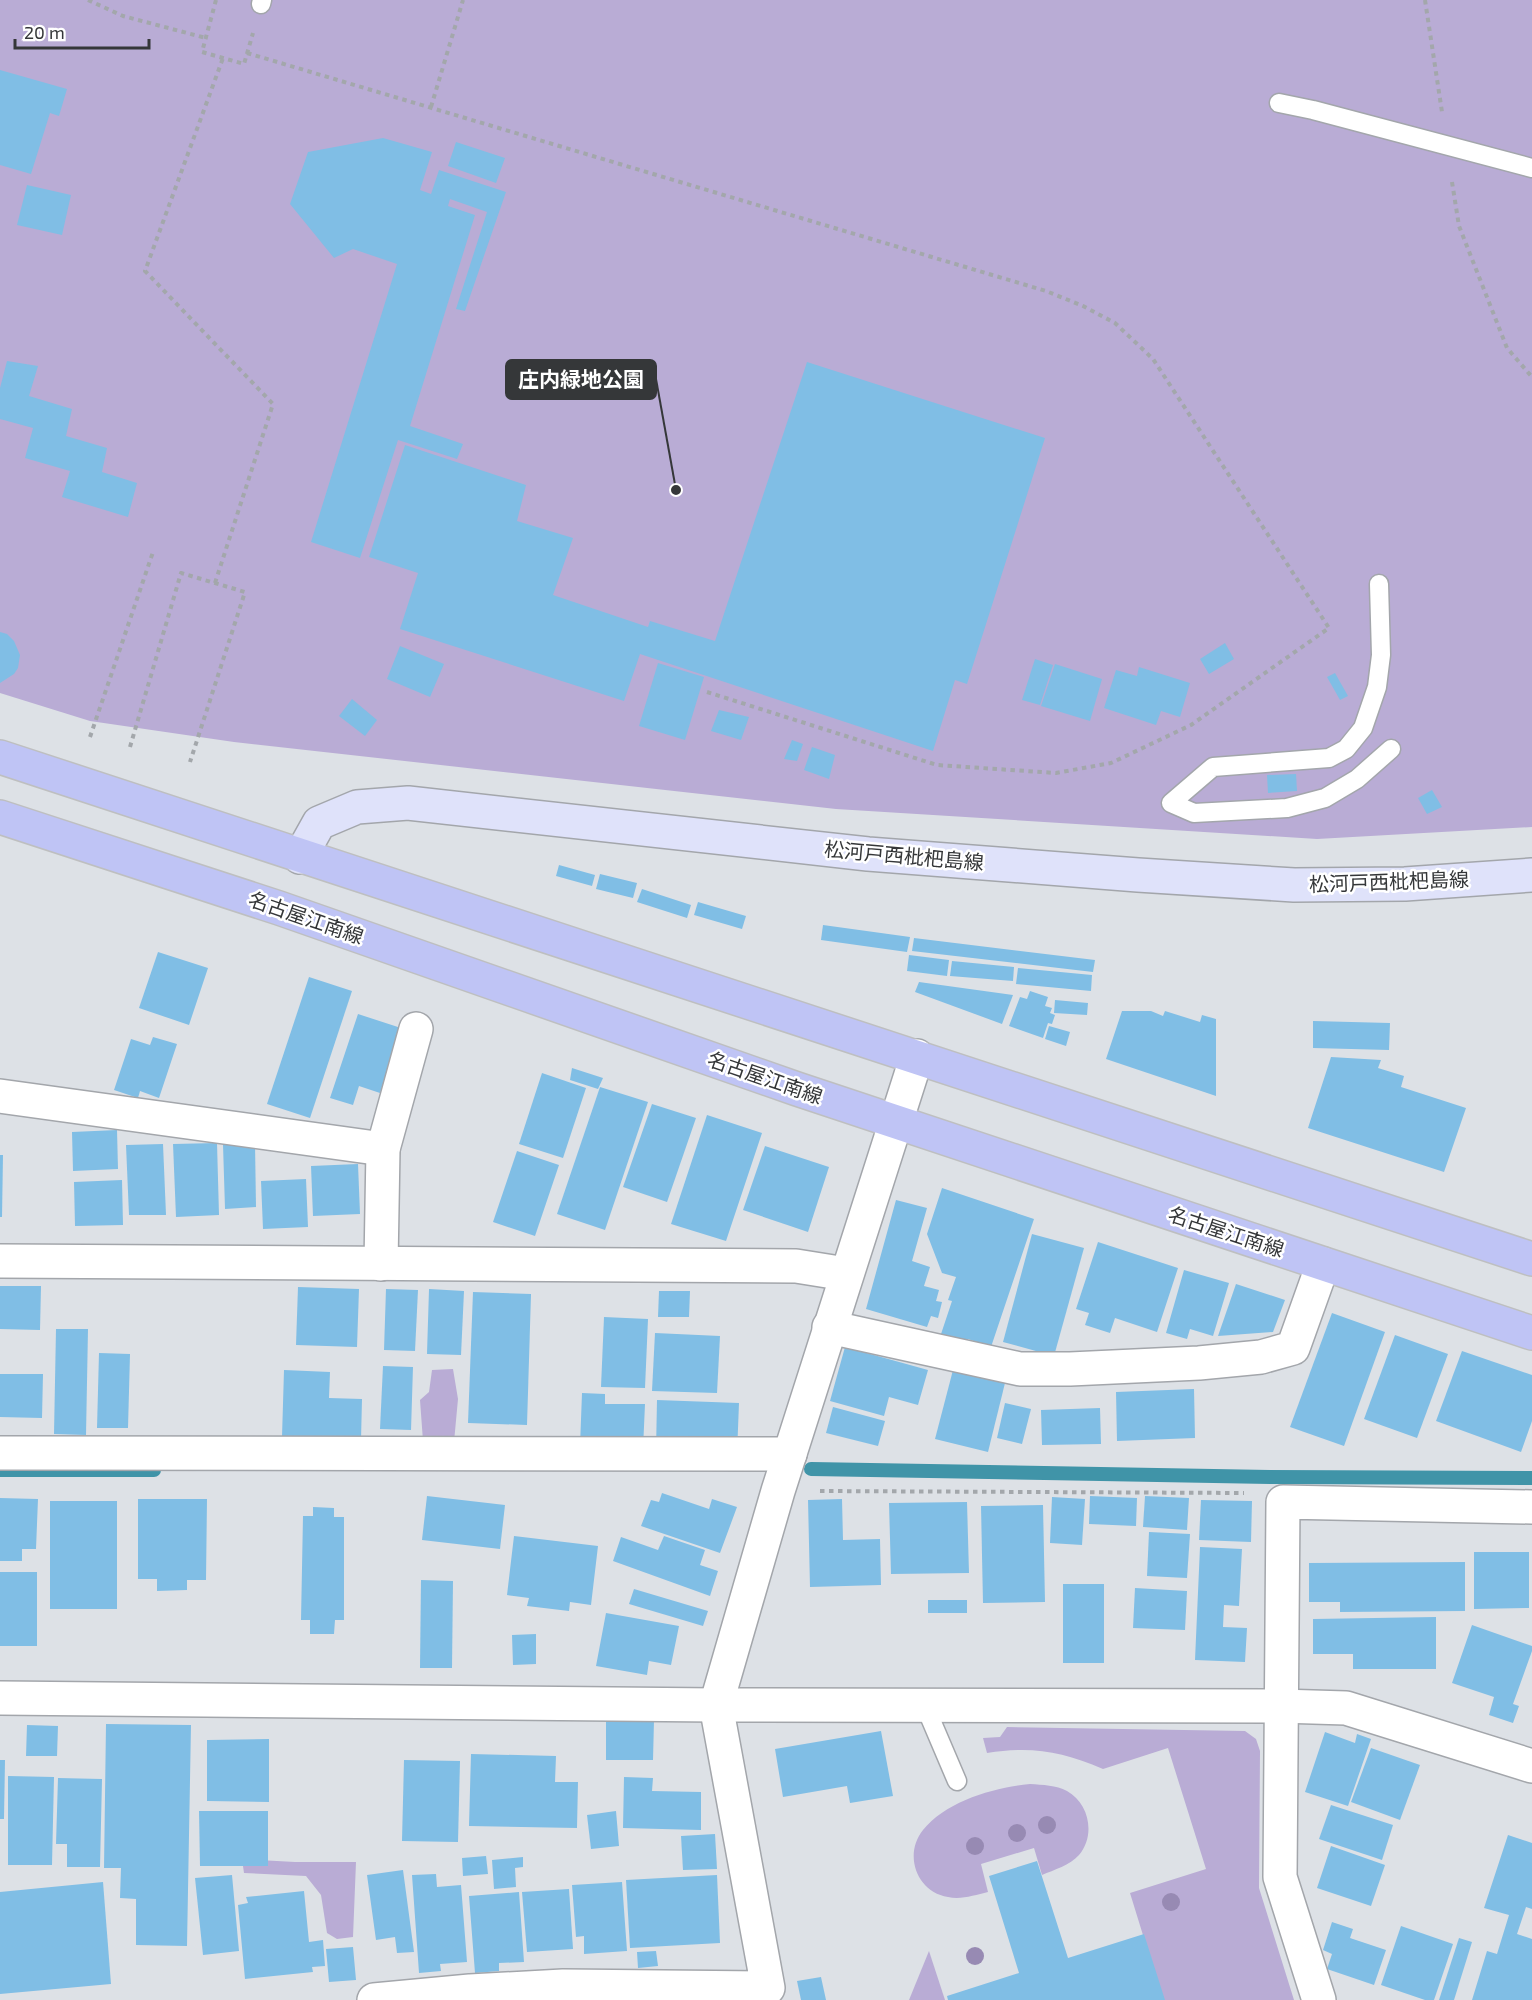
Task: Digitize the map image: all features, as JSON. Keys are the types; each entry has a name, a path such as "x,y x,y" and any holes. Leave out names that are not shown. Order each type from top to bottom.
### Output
{"main road":[{"path":"0,758 1532,1259"},
{"name":"松河戸西枇杷島線","path":"300,857 319,823 357,807 408,802 868,854 1294,885 1405,884 1532,874"},
{"name":"名古屋江南線","path":"0,817 279,908 896,1123 1532,1333"}],"street":[{"path":"381,1264 383,1149 416,1029"},
{"path":"374,2000 470,1991 563,1986 768,1988 716,1705 829,1326 917,1056"},
{"path":"0,1096 383,1149"},
{"path":"0,1261 796,1266 846,1274"},
{"path":"829,1326 1020,1369 1199,1363 1261,1357 1293,1348 1323,1263"},
{"path":"0,1453 790,1454"},
{"path":"1319,2000 1280,1876 1282,1502 1532,1508"},
{"path":"0,1698 1347,1708 1532,1766"}],"lane":[{"path":"1279,104 1313,110 1532,168"},
{"path":"1379,584 1381,656 1377,687 1363,728 1346,749 1329,758 1213,767 1172,803 1194,813 1287,807 1315,801 1325,798 1357,779 1391,749"},
{"path":"925,1706 957,1781"}],"path":[{"path":"88,0 123,16 206,38"},
{"path":"216,0 202,52 244,64 262,2"},
{"path":"431,107 463,0"},
{"path":"1425,0 1459,226 1507,348 1532,377"},
{"path":"247,53 1046,291 1083,306 1115,323 1153,359 1329,628 1191,725 1111,763 1056,773 938,765 706,692"},
{"path":"215,583 273,405 145,271 223,58"},
{"path":"90,737 153,552"},
{"path":"130,747 181,573 245,592 190,762"}],"shaded area":[{"path":"0,0 1532,0 1532,827 1317,839 836,809 234,742 90,721 0,693"},
{"path":"453,1369 458,1399 454,1442 423,1441 420,1400 429,1392 432,1370"},
{"path":"1007,1727 1245,1731 1256,1739 1260,1751 1259,1888 1294,2000 1163,2000 1130,1893 1206,1869 1168,1748 1103,1769 1060,1754 1032,1750 987,1753 983,1738 1000,1737"},
{"path":"1030,1784 1063,1789 1075,1796 1081,1803 1088,1820 1088,1829 1084,1847 1079,1855 1067,1864 1042,1875 1034,1848 981,1864 988,1892 973,1896 948,1897 928,1888 916,1871 914,1861 914,1850 923,1830 944,1811 958,1803 1002,1788"},
{"path":"242,1859 356,1862 353,1937 337,1939 327,1933 321,1895 306,1876 244,1873"},
{"path":"929,1951 945,2000 909,2000"}],"building":[{"path":"0,70 67,89 59,116 50,113 31,174 0,165"},
{"path":"383,138 432,152 420,190 431,194 439,170 506,192 465,311 456,309 487,212 450,199 448,206 475,215 410,426 463,444 457,459 398,440 360,558 311,542 397,264 353,249 334,258 290,204 308,152"},
{"path":"456,142 505,158 496,183 448,166"},
{"path":"27,185 71,195 62,235 17,225"},
{"path":"7,361 38,366 29,396 72,409 66,436 107,448 102,472 137,483 128,517 62,497 70,471 25,458 33,428 0,419 0,388"},
{"path":"807,362 1045,438 967,684 955,680 933,751 640,654 624,701 400,629 418,573 369,557 405,445 526,485 517,521 573,538 553,595 648,627 650,621 715,641"},
{"path":"0,632 7,634 14,641 20,655 18,668 14,674 0,683"},
{"path":"1225,643 1234,659 1209,674 1200,659"},
{"path":"400,646 444,664 430,697 387,679"},
{"path":"1035,659 1053,665 1040,705 1022,700"},
{"path":"658,663 704,677 685,740 639,726"},
{"path":"1055,664 1102,679 1090,721 1041,706"},
{"path":"1139,667 1190,683 1180,717 1161,711 1156,725 1104,708 1116,670 1137,676"},
{"path":"1335,673 1348,696 1340,700 1327,677"},
{"path":"352,699 377,720 365,736 339,716"},
{"path":"719,710 749,717 741,740 711,731"},
{"path":"792,740 803,744 797,761 784,759"},
{"path":"812,747 835,755 829,779 804,770"},
{"path":"1296,774 1297,791 1268,793 1267,775"},
{"path":"1432,790 1442,807 1427,814 1418,798"},
{"path":"559,865 595,875 592,886 556,876"},
{"path":"600,874 637,883 633,898 596,889"},
{"path":"642,889 691,905 687,918 637,902"},
{"path":"698,902 746,916 742,929 694,915"},
{"path":"823,925 910,937 907,952 821,940"},
{"path":"914,938 1095,960 1093,972 912,951"},
{"path":"158,952 208,968 189,1025 139,1008"},
{"path":"909,955 949,960 947,976 907,971"},
{"path":"952,961 1014,967 1013,981 950,976"},
{"path":"1018,968 1092,975 1091,991 1016,984"},
{"path":"309,977 352,991 310,1118 267,1104"},
{"path":"919,982 1013,995 1002,1024 915,992"},
{"path":"1030,991 1048,997 1045,1006 1052,1008 1050,1013 1055,1015 1052,1024 1048,1023 1043,1038 1009,1026 1020,997 1027,999"},
{"path":"1055,1000 1088,1003 1087,1015 1054,1013"},
{"path":"1122,1011 1151,1011 1163,1016 1165,1011 1200,1022 1202,1015 1216,1019 1216,1096 1106,1059"},
{"path":"358,1014 401,1028 380,1093 359,1086 353,1105 330,1098"},
{"path":"1313,1021 1390,1023 1389,1050 1313,1048"},
{"path":"1049,1026 1070,1032 1066,1046 1045,1039"},
{"path":"153,1037 177,1044 159,1098 140,1091 138,1098 114,1090 131,1039 150,1045"},
{"path":"1331,1057 1381,1060 1378,1068 1404,1076 1401,1087 1466,1108 1444,1172 1308,1128"},
{"path":"572,1068 603,1078 598,1089 570,1080"},
{"path":"542,1073 586,1088 563,1158 519,1144"},
{"path":"600,1087 648,1102 605,1230 557,1214"},
{"path":"652,1104 696,1118 667,1202 623,1187"},
{"path":"707,1115 762,1133 726,1241 671,1224"},
{"path":"117,1130 118,1169 73,1171 72,1132"},
{"path":"217,1143 219,1215 176,1217 173,1144"},
{"path":"163,1144 166,1215 129,1215 126,1145"},
{"path":"255,1144 256,1207 225,1209 223,1145"},
{"path":"765,1146 829,1167 808,1232 743,1210"},
{"path":"517,1151 559,1165 535,1236 493,1222"},
{"path":"0,1155 3,1155 2,1217 0,1217"},
{"path":"358,1164 360,1214 313,1216 311,1166"},
{"path":"306,1179 308,1227 263,1229 261,1181"},
{"path":"122,1180 123,1225 75,1226 74,1182"},
{"path":"942,1188 1034,1219 991,1347 968,1339 967,1343 941,1334 952,1301 948,1300 956,1277 942,1273 927,1234"},
{"path":"896,1200 927,1208 912,1261 930,1267 924,1286 939,1290 936,1301 942,1302 938,1318 931,1316 927,1327 866,1309"},
{"path":"1032,1234 1084,1248 1054,1356 1003,1342"},
{"path":"1098,1242 1178,1268 1157,1332 1115,1318 1110,1333 1085,1325 1089,1313 1076,1309"},
{"path":"1184,1270 1229,1283 1213,1336 1190,1329 1187,1339 1166,1333"},
{"path":"1236,1284 1285,1300 1273,1332 1218,1336"},
{"path":"0,1286 41,1286 40,1330 0,1329"},
{"path":"298,1287 359,1289 357,1347 296,1345"},
{"path":"386,1289 418,1290 415,1351 384,1350"},
{"path":"429,1289 464,1291 461,1355 427,1354"},
{"path":"659,1291 690,1291 689,1317 658,1317"},
{"path":"473,1292 531,1294 527,1425 468,1423"},
{"path":"1332,1313 1385,1332 1344,1446 1290,1427"},
{"path":"604,1317 648,1319 645,1388 601,1387"},
{"path":"56,1329 88,1329 86,1435 54,1434"},
{"path":"655,1333 720,1336 717,1393 652,1391"},
{"path":"1395,1335 1448,1354 1417,1438 1364,1419"},
{"path":"845,1347 928,1370 918,1405 889,1397 884,1416 830,1401"},
{"path":"1462,1351 1532,1375 1532,1421 1521,1452 1436,1421"},
{"path":"99,1353 130,1354 128,1428 97,1428"},
{"path":"383,1366 413,1367 411,1430 380,1429"},
{"path":"284,1370 330,1372 329,1398 362,1399 361,1440 282,1437"},
{"path":"953,1370 1005,1383 988,1452 935,1439"},
{"path":"0,1374 43,1374 42,1418 0,1417"},
{"path":"1194,1389 1195,1438 1117,1441 1116,1392"},
{"path":"582,1393 605,1394 605,1404 645,1404 643,1449 580,1446"},
{"path":"657,1400 739,1403 737,1454 656,1451"},
{"path":"1005,1403 1031,1409 1022,1444 997,1438"},
{"path":"833,1407 885,1421 878,1446 826,1433"},
{"path":"1100,1408 1101,1444 1042,1445 1041,1410"},
{"path":"662,1493 709,1509 712,1499 737,1507 720,1553 641,1526 651,1500 659,1502"},
{"path":"427,1496 505,1505 500,1549 422,1540"},
{"path":"1090,1496 1137,1498 1136,1526 1089,1524"},
{"path":"1145,1496 1189,1498 1187,1530 1143,1527"},
{"path":"1052,1497 1085,1499 1082,1545 1050,1543"},
{"path":"0,1498 38,1499 36,1549 22,1549 22,1561 0,1561"},
{"path":"138,1499 207,1499 206,1580 187,1580 187,1590 157,1591 157,1579 138,1579"},
{"path":"842,1499 843,1540 880,1539 881,1585 810,1587 808,1500"},
{"path":"1201,1500 1252,1501 1251,1542 1199,1540"},
{"path":"50,1501 117,1501 117,1609 50,1609"},
{"path":"967,1502 969,1573 891,1574 889,1503"},
{"path":"1043,1505 1045,1602 983,1603 981,1506"},
{"path":"313,1507 334,1508 334,1517 344,1517 344,1620 335,1620 334,1634 310,1634 310,1620 301,1620 303,1516 313,1516"},
{"path":"1149,1532 1190,1534 1187,1578 1147,1576"},
{"path":"514,1536 598,1546 591,1605 570,1602 569,1611 527,1606 529,1598 507,1595"},
{"path":"664,1536 705,1550 700,1565 718,1571 710,1596 613,1561 621,1537 658,1550"},
{"path":"1200,1547 1242,1549 1239,1606 1224,1605 1223,1627 1247,1628 1245,1662 1195,1660"},
{"path":"1474,1552 1529,1552 1529,1608 1474,1609"},
{"path":"1465,1562 1465,1611 1340,1612 1340,1602 1309,1602 1309,1563"},
{"path":"0,1572 37,1572 37,1646 0,1646"},
{"path":"421,1580 453,1581 452,1668 420,1668"},
{"path":"1063,1584 1104,1584 1104,1663 1063,1663"},
{"path":"1135,1588 1187,1591 1185,1630 1133,1628"},
{"path":"634,1589 708,1611 703,1626 629,1604"},
{"path":"928,1600 967,1600 967,1613 928,1613"},
{"path":"606,1613 679,1626 671,1665 649,1661 647,1675 596,1666"},
{"path":"1436,1617 1436,1669 1353,1669 1353,1654 1313,1654 1313,1619"},
{"path":"1472,1625 1532,1646 1513,1704 1519,1706 1513,1723 1489,1715 1494,1697 1452,1683"},
{"path":"536,1634 536,1664 513,1665 512,1635"},
{"path":"606,1720 654,1720 653,1760 606,1760"},
{"path":"106,1724 191,1725 187,1946 136,1945 136,1899 120,1898 121,1868 104,1868"},
{"path":"27,1725 58,1726 57,1756 26,1756"},
{"path":"881,1731 893,1796 850,1803 847,1786 783,1797 775,1749"},
{"path":"1325,1732 1355,1743 1357,1734 1371,1739 1348,1806 1305,1792"},
{"path":"269,1739 269,1802 207,1801 207,1740"},
{"path":"1371,1748 1420,1765 1400,1820 1351,1802"},
{"path":"471,1754 556,1756 555,1782 578,1782 577,1828 469,1826"},
{"path":"0,1760 5,1760 4,1819 0,1819"},
{"path":"404,1760 460,1761 458,1842 402,1841"},
{"path":"8,1776 54,1777 52,1865 8,1865"},
{"path":"624,1777 653,1778 652,1791 701,1792 701,1830 623,1828"},
{"path":"58,1778 102,1779 100,1867 67,1867 67,1844 56,1844"},
{"path":"1331,1805 1393,1825 1382,1860 1319,1839"},
{"path":"199,1811 268,1811 268,1866 200,1866"},
{"path":"616,1811 619,1846 591,1849 587,1815"},
{"path":"715,1834 717,1869 683,1870 681,1836"},
{"path":"1508,1835 1532,1843 1532,1909 1526,1907 1517,1934 1532,1939 1532,2000 1472,2000 1487,1951 1497,1954 1509,1915 1484,1908"},
{"path":"1331,1846 1385,1865 1371,1906 1317,1888"},
{"path":"486,1856 488,1874 463,1876 462,1858"},
{"path":"523,1857 523,1867 515,1868 516,1887 494,1889 492,1860"},
{"path":"1037,1861 1068,1958 1144,1934 1165,2000 948,2000 947,1996 1019,1973 989,1876"},
{"path":"403,1870 414,1952 397,1953 395,1937 376,1940 367,1875"},
{"path":"436,1874 437,1887 461,1885 467,1962 440,1964 441,1971 419,1973 412,1875"},
{"path":"232,1875 239,1951 203,1955 195,1878"},
{"path":"717,1875 720,1943 630,1948 626,1880"},
{"path":"103,1882 111,1984 0,1994 0,1892"},
{"path":"622,1882 627,1951 584,1954 584,1936 576,1937 572,1885"},
{"path":"569,1889 573,1949 527,1952 522,1892"},
{"path":"304,1891 309,1942 323,1940 325,1966 312,1967 313,1972 245,1979 238,1905 248,1903 246,1897"},
{"path":"519,1892 524,1962 499,1963 499,1971 475,1973 469,1896"},
{"path":"1332,1922 1353,1929 1350,1938 1386,1950 1374,1985 1327,1969 1332,1954 1323,1950"},
{"path":"1401,1926 1453,1944 1434,2000 1425,2000 1381,1985"},
{"path":"1459,1938 1472,1942 1454,2000 1439,2000"},
{"path":"353,1947 356,1980 329,1982 326,1949"},
{"path":"656,1951 658,1966 638,1968 637,1952"},
{"path":"821,1977 826,2000 801,2000 797,1981"}],"waterway":[{"path":"811,1469 1270,1477 1532,1478"},
{"path":"0,1470 154,1470"}],"place":[{"name":"庄内緑地公園","path":"676,490"}]}
